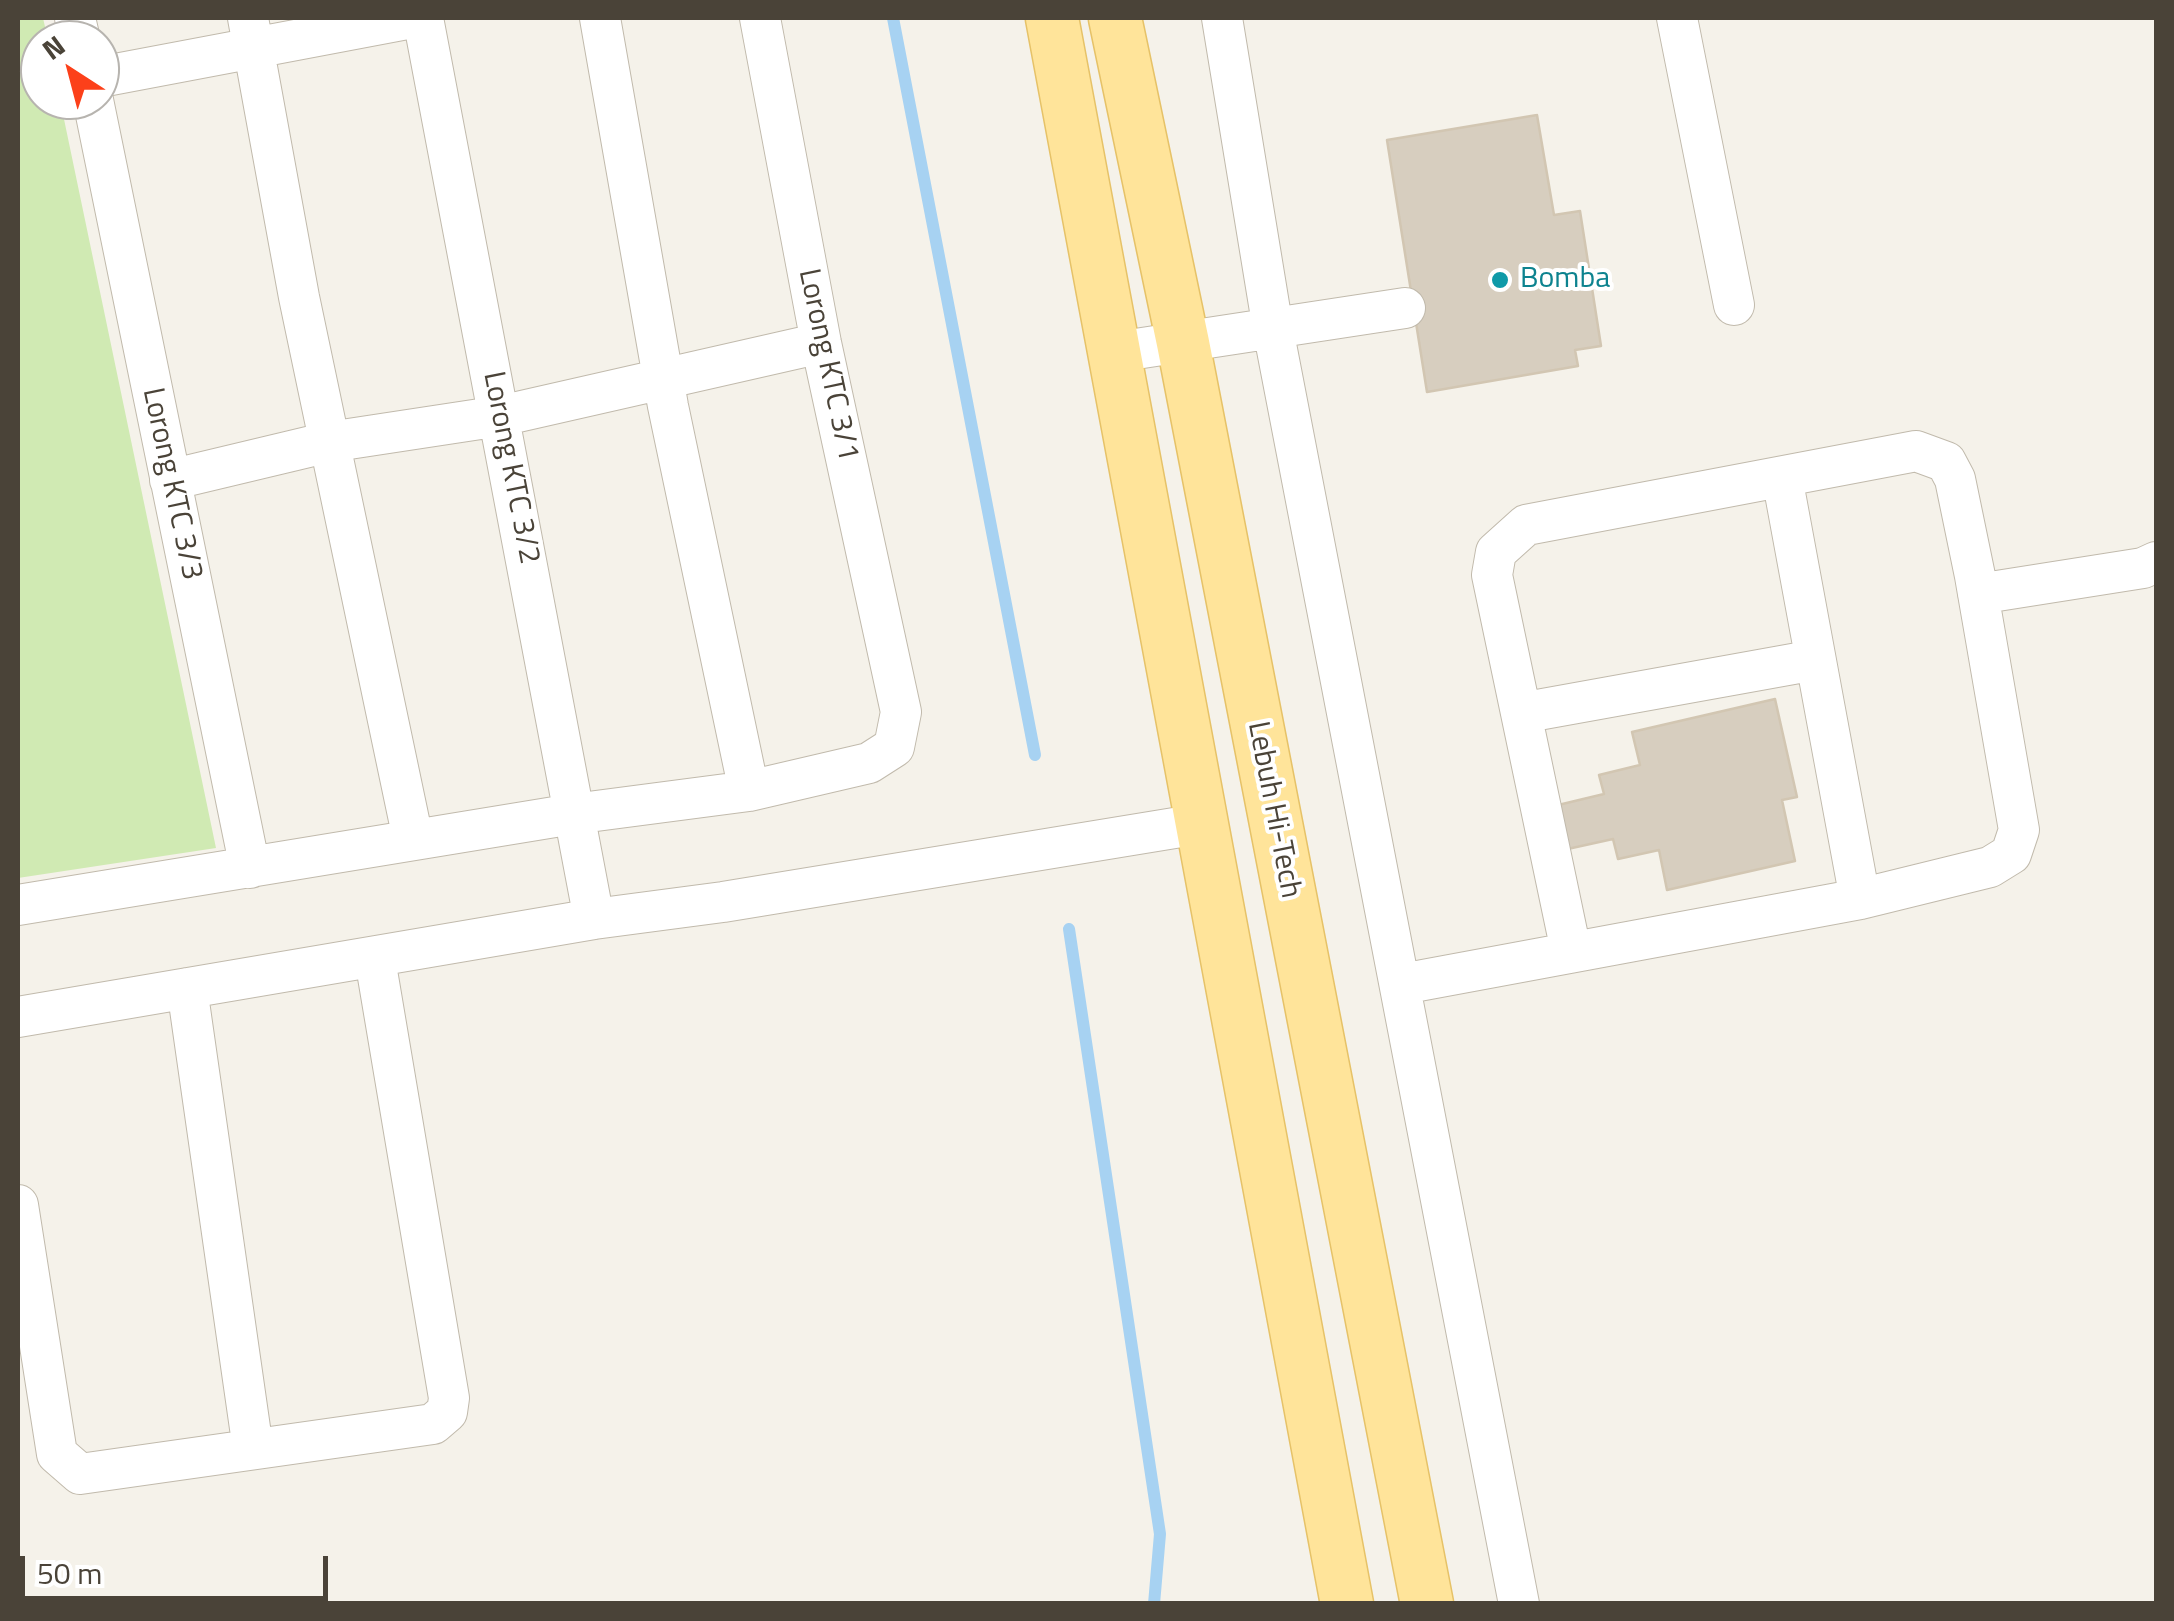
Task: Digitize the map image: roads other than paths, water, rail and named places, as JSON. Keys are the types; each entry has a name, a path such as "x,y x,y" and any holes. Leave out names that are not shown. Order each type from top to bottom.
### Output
{"main road":[{"path":"1052,18 1347,1604"},
{"name":"Lebuh Hi-Tech","path":"1115,18 1183,343 1427,1604"}],"street":[{"path":"120,71 251,32 412,18"},
{"name":"Lorong KTC 3/2","path":"423,18 594,919"},
{"path":"18,904 573,814 750,791 664,379 600,18"},
{"name":"Lorong KTC 3/1","path":"750,791 869,763 894,746 901,712 821,343 760,18"},
{"path":"1677,18 1734,305"},
{"path":"1231,19 1273,329 1519,1604"},
{"path":"251,32 330,442 413,839"},
{"name":"Lorong KTC 3/3","path":"96,120 250,868"},
{"path":"1116,352 1404,308"},
{"path":"170,480 330,442 500,416 821,343"},
{"path":"1402,984 1860,899 1990,867 2011,854 2019,830 1978,594 1955,479 1937,457 1916,451 1526,525 1496,552 1492,575 1571,951"},
{"path":"1782,477 1860,899"},
{"path":"1978,594 2142,568 2156,562"},
{"path":"1521,713 1815,660"},
{"path":"18,1017 594,919 723,902 1199,824"},
{"path":"18,1205 57,1454 80,1474 433,1424 447,1412 449,1398 375,958"},
{"path":"187,988 253,1449"}],"waterway":[{"path":"893,18 1035,755"},
{"path":"1069,929 1160,1534 1154,1604"}],"place":[{"name":"Bomba","path":"1500,280"}]}
